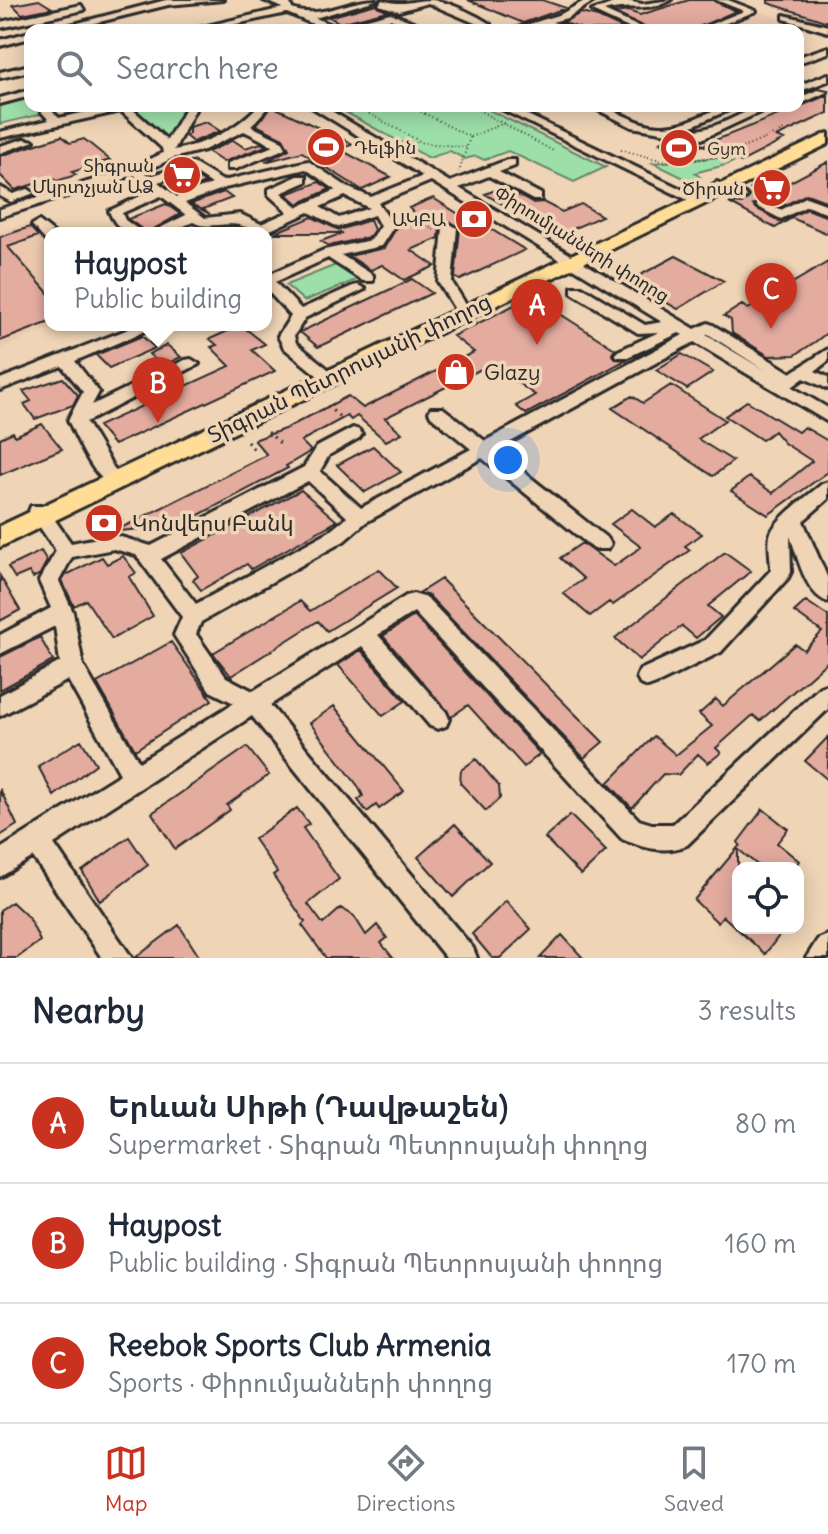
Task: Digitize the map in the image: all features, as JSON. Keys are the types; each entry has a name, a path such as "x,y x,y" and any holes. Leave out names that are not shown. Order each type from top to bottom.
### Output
{"main road":[{"name":"Տիգրան Պետրոսյանի փողոց","path":"0,537 110,477 328,375 568,249 695,199 828,135"},
{"name":"Տիգրան Պետրոսյանի փողոց","path":"0,529 40,514 328,375 461,308 568,249"}],"street":[{"path":"80,24 168,2 219,0"},
{"path":"267,0 287,5 288,10"},
{"path":"309,17 374,0 394,8 429,0 485,24 494,24"},
{"path":"536,24 564,16 589,0"},
{"path":"564,16 580,17 623,3 643,7 667,0"},
{"path":"717,24 752,11 720,0"},
{"path":"0,25 81,8"},
{"path":"223,24 288,10 324,24"},
{"path":"596,11 627,24"},
{"path":"359,24 390,16 412,24"},
{"path":"787,17 828,30"},
{"path":"543,22 551,24"},
{"path":"804,36 828,30"},
{"path":"0,43 24,37"},
{"path":"804,58 828,50"},
{"path":"0,75 24,69"},
{"path":"804,84 828,77"},
{"path":"804,86 825,93"},
{"path":"804,100 825,93"},
{"path":"0,101 24,95"},
{"path":"47,112 57,122"},
{"path":"0,135 99,112"},
{"path":"130,112 168,151"},
{"path":"168,151 189,112"},
{"path":"0,213 136,171 168,151 200,148 244,127 258,112"},
{"name":"Փիրումյանների փողոց","path":"325,112 568,249 680,331"},
{"path":"508,112 695,199"},
{"path":"514,116 522,112"},
{"path":"608,112 645,130 702,136 753,112"},
{"path":"675,131 719,112"},
{"path":"232,166 280,148 278,143 244,127"},
{"path":"0,150 28,141"},
{"path":"452,186 511,163"},
{"path":"175,202 221,185 308,165 345,191 374,206 387,226 376,243 329,253 272,278"},
{"path":"148,181 193,167 221,185"},
{"path":"136,171 202,222 240,218 253,227"},
{"path":"491,172 537,197"},
{"path":"320,174 280,186 273,192 303,210 338,223 434,176"},
{"path":"720,187 741,197"},
{"path":"0,191 11,198 48,189 55,196"},
{"path":"127,227 120,222 115,211 162,191"},
{"path":"267,227 345,191"},
{"path":"762,206 781,215 806,201 828,210"},
{"path":"170,227 195,216"},
{"path":"39,225 44,230"},
{"path":"450,228 445,282 461,308"},
{"path":"328,375 289,345 286,336 299,315 363,284 329,253"},
{"path":"272,287 299,315"},
{"path":"577,290 643,330 659,326 680,331"},
{"path":"623,354 680,331 708,328 791,380 828,416"},
{"path":"0,385 131,331"},
{"path":"463,958 255,703 218,684 185,635 193,616 337,536 359,517 485,450 680,331"},
{"path":"791,380 828,354"},
{"path":"66,360 91,392 76,420"},
{"path":"76,420 191,364"},
{"path":"791,380 828,384"},
{"path":"437,412 601,544"},
{"path":"76,420 110,477"},
{"path":"148,557 310,472 323,451 348,427"},
{"path":"310,472 359,517"},
{"path":"648,677 713,646 781,572 780,535 793,519 828,489"},
{"path":"40,514 66,551"},
{"path":"793,519 815,577 828,594"},
{"path":"136,779 72,667 63,612 49,581 66,551 114,542 142,549 193,616"},
{"path":"0,864 413,602 420,604 631,830 652,837 678,836 828,694"},
{"path":"0,645 63,612"},
{"path":"364,633 438,719"},
{"path":"0,706 72,667"},
{"path":"38,842 118,958"},
{"path":"820,958 828,949"}],"path":[{"path":"340,116 351,112"},
{"path":"366,112 423,143"},
{"path":"422,112 470,137"},
{"path":"483,112 519,135 555,152"},
{"path":"461,160 470,137 514,116"},
{"path":"613,148 657,159 711,159 728,156 786,129"},
{"path":"395,147 423,143 466,147"},
{"path":"387,226 410,216 434,230"},
{"path":"532,292 549,302 545,304"},
{"path":"327,406 348,427"},
{"path":"268,432 282,445"},
{"path":"247,442 254,449"},
{"path":"113,509 125,524"}],"shaded area":[{"path":"626,0 723,0 794,24 635,24 596,9"},
{"path":"30,222 44,237 44,331 0,348 0,232"}],"green space":[{"path":"24,97 24,112 43,112 0,124 0,103"},
{"path":"137,112 183,112 167,140"},
{"path":"345,112 493,112 606,167 574,182 508,151 484,160 476,156 465,159 450,151 429,158"},
{"path":"731,156 739,159 695,173 700,177 690,181 653,163"},
{"path":"341,263 361,278 304,301 286,285"}],"building":[{"path":"39,0 52,8 22,14 13,5"},
{"path":"468,0 542,0 566,8 523,23"},
{"path":"689,0 713,0 736,11 707,24 637,24 615,13 628,11 640,15"},
{"path":"768,0 828,0 828,22 768,3"},
{"path":"376,4 387,11 340,23 329,17"},
{"path":"581,13 613,24 568,24 563,22"},
{"path":"828,95 828,113 776,137 784,140 741,162 703,145 786,112 804,112 804,105"},
{"path":"267,112 285,112 353,144 339,149 391,177 362,190 302,152 265,162 289,149 283,138 256,125"},
{"path":"206,122 220,131 193,142 185,136 189,134 189,127"},
{"path":"62,136 70,143 84,139 110,160 72,172 76,175 57,181 53,178 15,190 0,175 0,156"},
{"path":"672,137 703,145 684,153 660,142"},
{"path":"233,140 245,148 261,143 266,146 223,162 208,152"},
{"path":"828,162 828,202 807,194 781,207 763,199 753,205 780,222 807,209 828,217 828,234 792,218 775,228 729,203 743,204 755,190 751,189 772,177 787,184"},
{"path":"192,174 205,183 180,193 168,185"},
{"path":"319,182 330,189 298,204 287,194"},
{"path":"503,187 532,203 543,202 562,212 581,204 602,216 557,236 485,194"},
{"path":"224,192 232,198 203,209 210,214 191,204"},
{"path":"433,198 525,250 460,280 455,277 460,228 449,221 440,228 439,238 411,250 435,266 404,280 382,265 371,270 349,256 384,248 397,227 418,218 409,208"},
{"path":"166,204 180,214 157,227 139,227 128,219"},
{"path":"312,217 339,230 370,220 374,230 369,237 329,246 321,241 343,233 274,233"},
{"path":"30,227 38,236 8,247 44,288 44,324 0,341 0,237"},
{"path":"676,256 724,281 678,309 629,281"},
{"path":"828,262 828,332 815,342 795,355 769,356 732,333 731,320 724,316 742,305 748,309"},
{"path":"412,279 432,293 318,347 300,332"},
{"path":"532,296 615,349 612,354 616,359 626,360 526,414 516,406 535,395 491,364 385,418 402,433 386,441 357,416 351,420 347,416 301,441 311,451 286,466 288,468 178,526 95,533 86,521 105,511 121,528 267,455 254,440 287,428 348,396 363,408 474,352 453,336"},
{"path":"228,331 249,331 265,344 252,350 275,371 114,445 98,426 230,366 211,347 217,345 210,339"},
{"path":"142,336 155,348 109,368 96,355"},
{"path":"167,345 181,357 162,366 149,354"},
{"path":"682,354 713,372 687,389 656,370"},
{"path":"63,378 78,395 73,405 35,419 24,404 31,401 23,391"},
{"path":"671,385 725,420 698,439 733,461 713,476 612,408 632,396 643,403"},
{"path":"747,401 798,432 804,427 828,441 828,472 768,515 731,491 749,477 773,493 812,461 784,443 774,431 762,440 725,416"},
{"path":"42,424 62,449 0,475 0,438 13,432 15,436"},
{"path":"373,446 401,472 365,492 337,465"},
{"path":"301,490 337,521 251,569 247,564 201,590 193,580 198,576 181,553"},
{"path":"632,509 655,527 674,514 702,534 685,546 690,550 613,605 609,602 590,616 563,593 584,579 560,558 582,543 614,566 641,547 611,524"},
{"path":"41,551 47,561 40,574 33,578 29,572 15,578 8,567"},
{"path":"725,552 751,571 708,606 721,617 696,638 682,626 639,660 615,638"},
{"path":"123,556 136,573 129,577 153,616 112,639 86,600 74,606 62,581 66,575 102,557 107,564"},
{"path":"379,569 397,588 327,631 318,621 231,676 213,653 300,601 310,611"},
{"path":"0,576 20,610 0,621"},
{"path":"441,579 603,742 584,758 429,596 419,593"},
{"path":"806,601 828,616 828,661 760,721 753,715 716,748 721,753 708,763 698,754 678,775 663,774 632,808 608,783 654,736 676,755 712,726 699,714 716,699 723,706 795,644 804,650 822,632 794,612"},
{"path":"414,616 540,754 524,767 468,705 451,717 383,636"},
{"path":"40,637 53,661 0,690 0,657"},
{"path":"171,642 212,700 135,750 97,683"},
{"path":"361,650 405,701 383,716 338,665"},
{"path":"334,706 404,791 379,809 376,805 367,812 358,800 363,796 358,786 310,723"},
{"path":"828,737 828,780 805,761"},
{"path":"81,740 96,764 54,796 38,766"},
{"path":"247,747 269,775 227,805 230,810 175,849 152,813"},
{"path":"476,759 499,786 500,798 486,811 460,783 461,770"},
{"path":"0,789 17,825 0,836"},
{"path":"297,808 309,824 303,828 339,879 308,904 323,924 341,908 354,916 366,935 377,925 387,938 381,943 393,958 326,958 302,925 305,922 273,875 277,872 254,839"},
{"path":"763,809 788,829 777,843 799,861 754,862 738,849 738,862 732,862 732,924 723,916 718,923 694,900 740,845 738,842"},
{"path":"570,815 606,851 581,875 545,838"},
{"path":"455,824 490,862 453,897 418,857"},
{"path":"129,837 148,865 100,901 82,871"},
{"path":"506,901 531,929 500,958 492,958 472,934"},
{"path":"12,902 29,918 40,941 17,958 0,958 0,910"},
{"path":"179,925 200,958 135,958"},
{"path":"743,934 780,934 765,954"},
{"path":"562,935 583,958 540,958"}],"tunnel":[{"path":"741,197 762,206"}],"place":[{"name":"Դելֆին","path":"326,147"},
{"name":"Gym","path":"679,148"},
{"name":"Տիգրան Մկրտչյան ԱՁ","path":"182,175"},
{"name":"Ծիրան","path":"772,188"},
{"name":"ԱԿԲԱ","path":"474,219"},
{"name":"Reebok Sports Club Armenia","path":"771,329"},
{"name":"Երևան Սիթի (Դավթաշեն)","path":"537,345"},
{"name":"Glazy","path":"456,372"},
{"name":"Haypost","path":"158,423"},
{"name":"Կոնվերս Բանկ","path":"104,523"}]}
